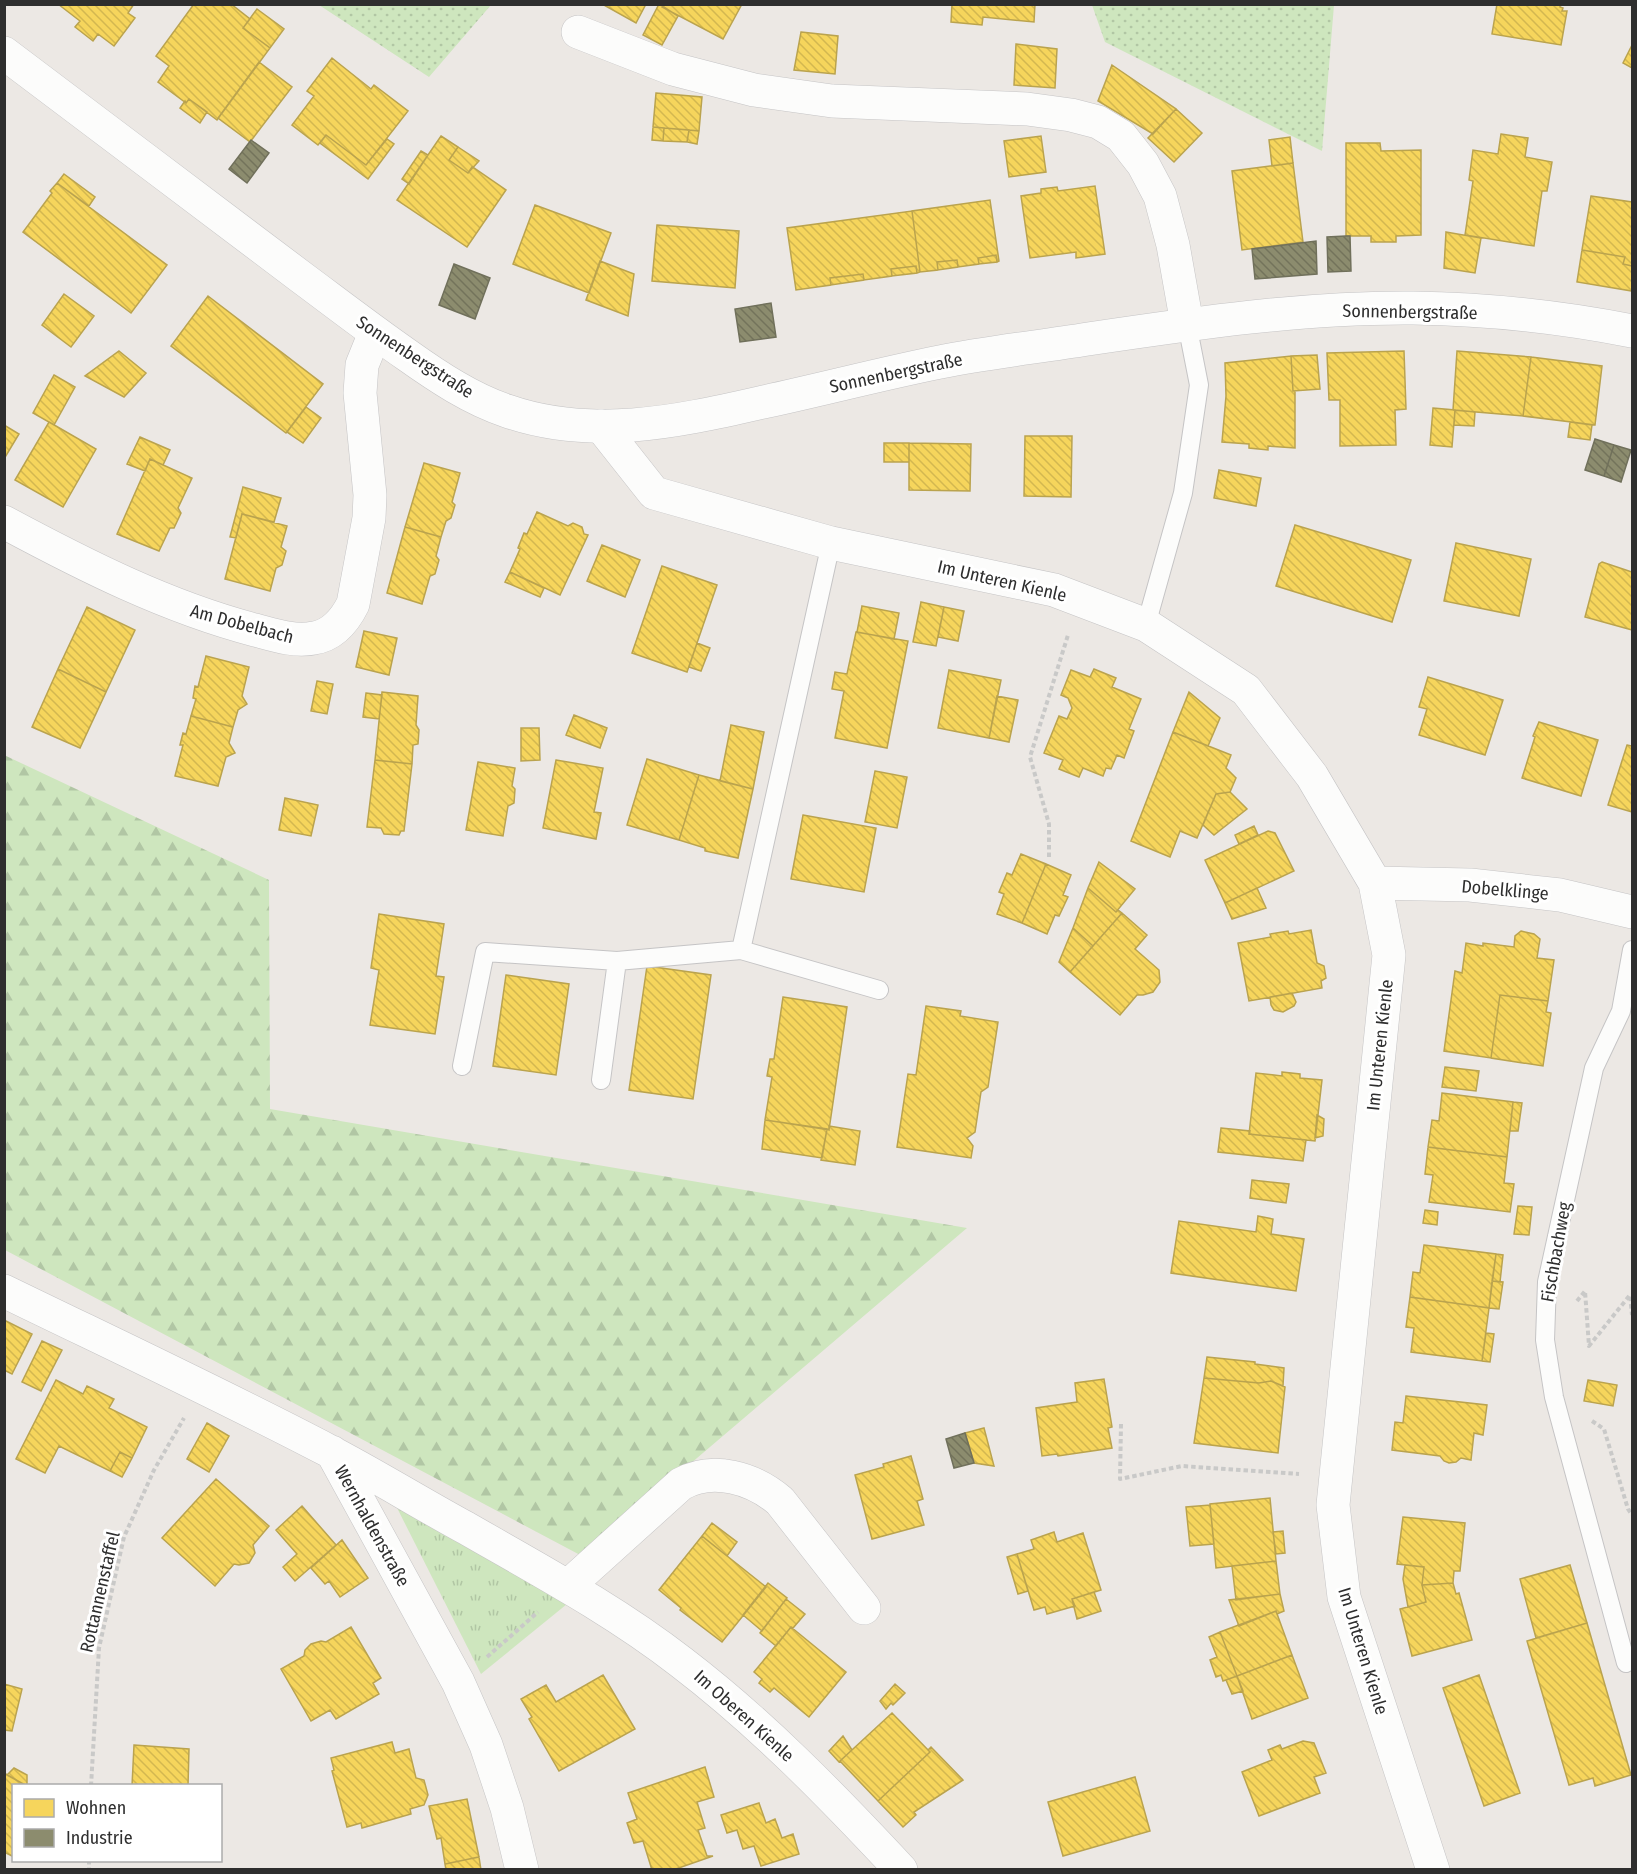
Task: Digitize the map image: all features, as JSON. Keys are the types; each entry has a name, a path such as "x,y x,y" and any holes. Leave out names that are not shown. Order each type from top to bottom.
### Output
{"street":[{"path":"578,32 673,69 754,90 832,101 1027,109 1071,115 1098,122 1121,136 1143,164 1160,196 1173,245 1187,324"},
{"name":"Sonnenbergstraße","path":"4,53 375,333 439,377 506,411 566,424 646,425 696,417 942,362 1187,324 1315,311 1412,308 1466,310 1590,323 1632,331"},
{"name":"Am Dobelbach","path":"4,522 71,558 190,611 292,639 314,638 325,634 336,628 353,604 369,518 370,495 360,393 362,365 375,333"},
{"name":"Im Unteren Kienle","path":"601,426 654,493 831,543 1054,590 1146,625 1246,690 1312,776 1375,883 1389,955 1333,1505 1344,1597 1433,1869"},
{"name":"Dobelklinge","path":"1375,883 1470,885 1560,895 1632,912"},
{"name":"Wernhaldenstraße","path":"4,1291 332,1452 458,1682 486,1745 507,1808 522,1869"},
{"name":"Im Oberen Kienle","path":"332,1452 568,1586 632,1626 681,1662 771,1738 850,1815 901,1869"},
{"path":"568,1586 681,1485 694,1477 718,1475 764,1488 780,1501 864,1608"}],"lane":[{"path":"1146,625 1183,493 1199,385 1187,324"},
{"path":"741,950 831,543"},
{"path":"462,1066 485,952 618,962 741,950 879,990"},
{"name":"Fischbachweg","path":"1626,1663 1554,1397 1545,1340 1547,1282 1594,1068 1621,1011 1632,950"},
{"path":"601,1080 618,962"}],"path":[{"path":"1049,857 1049,824 1030,757 1079,600"},
{"path":"1546,1308 1569,1312 1585,1291 1589,1346 1630,1295 1632,1315"},
{"name":"Rottannenstaffel","path":"91,1784 99,1648 124,1537 154,1470 202,1387"},
{"path":"1121,1424 1119,1479 1182,1466 1336,1476"},
{"path":"458,1682 568,1586"}],"green space":[{"path":"319,5 491,5 429,77"},
{"path":"1092,5 1334,5 1322,151 1105,42"},
{"path":"4,755 269,880 270,1109 967,1228 582,1556 5,1250"},
{"path":"389,1492 583,1591 481,1674"}],"building: Wohnen":[{"path":"58,4 134,4 128,13 135,18 114,46 98,34 93,41 75,27 80,21"},
{"path":"194,4 231,4 250,19 243,28 270,48 217,120 189,99 186,103 158,82 169,66 156,56"},
{"path":"602,4 646,4 636,23"},
{"path":"659,4 678,16 662,45 643,35"},
{"path":"664,4 742,4 723,39 662,7"},
{"path":"952,4 1035,4 1034,22 983,17 982,25 951,22"},
{"path":"1497,4 1560,4 1562,11 1567,11 1561,45 1492,34"},
{"path":"257,9 284,29 270,48 243,28"},
{"path":"801,32 838,36 835,74 794,70"},
{"path":"1016,44 1057,49 1055,88 1014,85"},
{"path":"1632,45 1632,68 1623,63"},
{"path":"332,58 371,89 374,85 408,111 366,165 326,135 318,145 292,125 314,96 307,91"},
{"path":"259,62 292,87 250,142 218,118"},
{"path":"1112,65 1176,109 1153,134 1098,101"},
{"path":"656,93 702,97 699,131 653,127"},
{"path":"189,99 207,112 200,123 180,108"},
{"path":"1176,109 1202,133 1174,162 1148,138"},
{"path":"653,127 664,128 663,141 652,140"},
{"path":"664,128 689,130 687,142 663,141"},
{"path":"689,130 699,131 697,144 687,142"},
{"path":"1501,134 1528,138 1525,157 1552,162 1547,191 1542,191 1534,246 1465,235 1473,181 1469,180 1473,150 1498,154"},
{"path":"326,135 366,165 387,139 394,144 368,179 320,143"},
{"path":"441,136 458,147 449,160 468,173 472,167 474,168 506,190 467,247 397,200"},
{"path":"1041,136 1046,172 1009,177 1004,141"},
{"path":"1290,137 1293,163 1272,166 1269,140"},
{"path":"1346,143 1380,143 1381,151 1421,150 1421,235 1396,236 1396,242 1371,242 1371,236 1346,236"},
{"path":"458,147 479,161 468,173 449,160"},
{"path":"421,151 428,155 409,184 402,179"},
{"path":"1293,163 1303,242 1242,250 1232,171"},
{"path":"64,174 95,197 89,206 57,183"},
{"path":"57,183 167,265 131,313 23,232"},
{"path":"1095,186 1105,254 1076,258 1076,252 1030,258 1021,196 1041,193 1041,189 1057,187 1058,191"},
{"path":"1591,196 1632,202 1632,266 1623,264 1625,257 1582,250"},
{"path":"990,200 999,261 997,262 996,255 978,258 979,264 958,267 957,260 937,262 938,270 920,272 912,211"},
{"path":"535,205 611,233 589,293 513,264"},
{"path":"912,211 920,272 917,273 916,266 891,269 892,276 864,280 863,274 830,278 831,285 796,290 787,228"},
{"path":"657,225 739,231 735,288 652,281"},
{"path":"1446,232 1481,238 1475,273 1444,268"},
{"path":"1582,250 1625,257 1623,264 1632,266 1632,291 1577,282"},
{"path":"996,255 997,262 979,264 978,258"},
{"path":"957,260 958,267 938,270 937,262"},
{"path":"600,261 634,274 628,316 586,300"},
{"path":"916,266 917,273 892,276 891,269"},
{"path":"863,274 864,280 831,285 830,278"},
{"path":"64,294 94,316 71,347 42,325"},
{"path":"208,296 323,384 286,433 171,346"},
{"path":"119,351 146,373 124,397 85,376"},
{"path":"1404,351 1406,409 1395,410 1396,445 1340,446 1340,400 1329,400 1327,353"},
{"path":"1457,351 1531,357 1523,416 1453,410"},
{"path":"1317,355 1320,389 1293,391 1291,356"},
{"path":"1291,356 1293,391 1295,391 1295,448 1268,446 1268,450 1249,448 1249,444 1222,442 1226,396 1225,363"},
{"path":"1531,357 1602,366 1595,425 1523,416"},
{"path":"54,375 75,387 54,425 33,413"},
{"path":"306,407 321,418 303,443 287,432"},
{"path":"1433,408 1455,410 1452,447 1430,445"},
{"path":"1455,410 1475,412 1474,426 1454,425"},
{"path":"49,422 96,449 63,507 15,480"},
{"path":"1570,422 1592,425 1590,440 1568,437"},
{"path":"4,425 19,434 4,459"},
{"path":"1025,436 1072,436 1071,497 1024,496"},
{"path":"140,437 170,450 163,465 150,459 145,471 127,464"},
{"path":"884,443 909,443 909,462 884,462"},
{"path":"909,443 971,444 970,491 909,490"},
{"path":"150,459 192,478 178,508 181,513 174,528 170,528 159,551 117,534"},
{"path":"424,463 460,473 452,502 455,505 451,518 446,521 441,537 405,527"},
{"path":"1219,470 1261,478 1256,506 1214,498"},
{"path":"243,487 281,498 274,522 242,514 236,538 230,537"},
{"path":"537,512 568,526 573,523 582,527 584,534 588,535 560,595 510,572 524,533 527,534"},
{"path":"242,514 287,526 281,547 286,551 282,565 276,568 270,591 225,579"},
{"path":"1295,525 1411,560 1392,622 1276,586"},
{"path":"405,527 441,537 436,556 439,560 435,574 430,576 422,604 387,593"},
{"path":"1456,543 1531,559 1519,616 1444,601"},
{"path":"602,545 640,560 625,597 587,581"},
{"path":"1602,562 1632,572 1632,630 1585,617 1599,564"},
{"path":"662,566 717,585 687,672 632,653"},
{"path":"510,572 544,588 540,597 505,582"},
{"path":"921,602 944,607 936,646 913,642"},
{"path":"862,606 899,613 894,639 857,632"},
{"path":"87,607 135,630 106,692 58,669"},
{"path":"944,607 964,611 958,641 938,637"},
{"path":"364,631 397,638 389,675 356,667"},
{"path":"856,632 908,641 887,748 835,738 844,691 832,689 835,672 847,674"},
{"path":"697,643 710,648 701,671 689,667"},
{"path":"206,656 249,667 242,696 247,704 238,710 233,727 191,716 196,699 193,698 195,686 198,687"},
{"path":"58,669 106,692 80,748 32,727"},
{"path":"1094,669 1116,678 1112,687 1141,699 1129,729 1134,731 1124,758 1117,755 1111,769 1106,768 1103,776 1083,768 1079,777 1059,769 1063,760 1044,753 1059,716 1067,719 1072,708 1068,698 1061,695 1071,670 1090,677"},
{"path":"949,670 1001,680 989,738 938,728"},
{"path":"1428,677 1503,700 1485,755 1419,735 1427,709 1419,707"},
{"path":"317,681 333,684 327,714 311,711"},
{"path":"382,692 418,696 416,725 419,730 418,744 413,745 412,764 375,760"},
{"path":"1189,692 1220,718 1208,746 1173,732"},
{"path":"366,693 382,695 379,719 363,717"},
{"path":"997,696 1018,700 1009,742 989,738"},
{"path":"574,715 607,728 600,748 566,735"},
{"path":"191,716 233,727 229,743 235,753 226,757 218,786 175,776 183,745 180,745 183,733 186,734"},
{"path":"1539,722 1598,740 1581,796 1522,778"},
{"path":"731,725 764,732 753,789 720,781"},
{"path":"521,728 539,728 540,760 521,761"},
{"path":"1173,732 1231,755 1226,768 1236,778 1230,792 1216,794 1197,838 1180,831 1170,857 1131,841"},
{"path":"1627,745 1632,746 1632,812 1608,805"},
{"path":"647,759 699,775 679,840 627,825"},
{"path":"375,760 412,764 404,831 401,831 399,835 384,834 381,828 367,827"},
{"path":"556,760 603,768 594,812 601,813 596,839 543,828"},
{"path":"478,762 515,768 512,786 515,789 514,803 508,806 503,836 466,830"},
{"path":"875,771 907,777 897,828 865,822"},
{"path":"699,775 753,789 738,858 705,851 705,848 679,840"},
{"path":"1230,792 1247,809 1214,835 1203,825 1216,794"},
{"path":"285,798 318,805 311,836 279,830"},
{"path":"803,815 876,828 864,892 791,879"},
{"path":"1254,826 1258,835 1239,844 1235,835"},
{"path":"1268,831 1275,833 1294,871 1225,903 1205,860"},
{"path":"1021,854 1046,864 1022,923 997,914 1004,894 999,892 1007,873 1012,875"},
{"path":"1099,862 1135,889 1116,912 1088,888"},
{"path":"1046,864 1071,875 1063,895 1068,897 1059,916 1055,915 1047,934 1022,923"},
{"path":"1088,888 1116,912 1118,910 1122,913 1093,946 1073,928"},
{"path":"1257,888 1266,908 1232,919 1225,903"},
{"path":"1122,913 1147,935 1135,949 1159,970 1160,982 1153,992 1137,995 1120,1015 1070,972"},
{"path":"379,914 444,924 436,976 444,977 435,1034 370,1025 379,970 371,968"},
{"path":"1073,928 1093,946 1070,972 1059,962"},
{"path":"1311,930 1317,963 1324,966 1326,978 1321,981 1322,988 1249,1001 1238,943 1271,937 1270,934 1288,931 1289,934"},
{"path":"1521,931 1534,934 1540,939 1537,958 1554,960 1548,1001 1500,995 1491,1058 1444,1051 1455,971 1462,973 1466,943 1514,947 1515,936"},
{"path":"647,966 711,975 693,1099 629,1090"},
{"path":"506,975 569,984 556,1075 493,1066"},
{"path":"1292,993 1296,1002 1294,1006 1283,1012 1274,1010 1270,997"},
{"path":"1500,995 1548,1001 1546,1012 1551,1013 1543,1066 1491,1058"},
{"path":"783,997 847,1007 829,1130 765,1120 772,1077 767,1076 770,1059 774,1059"},
{"path":"926,1006 961,1011 960,1016 998,1022 988,1087 981,1092 975,1132 967,1138 973,1146 971,1158 897,1147 908,1074 916,1075"},
{"path":"1445,1067 1479,1071 1476,1091 1442,1087"},
{"path":"1282,1072 1300,1074 1300,1078 1322,1080 1315,1141 1249,1134 1256,1073 1282,1076"},
{"path":"1442,1093 1513,1102 1507,1157 1428,1147 1432,1120 1439,1121"},
{"path":"1513,1102 1522,1103 1518,1131 1510,1131"},
{"path":"1317,1115 1324,1119 1323,1136 1315,1138"},
{"path":"765,1120 827,1129 822,1158 762,1149"},
{"path":"829,1126 860,1131 855,1165 821,1160"},
{"path":"1221,1128 1250,1131 1249,1134 1306,1140 1303,1161 1218,1152"},
{"path":"1428,1147 1507,1157 1504,1183 1514,1184 1510,1212 1429,1202 1433,1175 1425,1174"},
{"path":"1252,1180 1289,1184 1286,1203 1250,1198"},
{"path":"1518,1206 1532,1207 1529,1235 1514,1234"},
{"path":"1425,1210 1438,1212 1437,1225 1423,1223"},
{"path":"1258,1216 1273,1219 1271,1234 1304,1239 1296,1291 1171,1273 1179,1221 1256,1232"},
{"path":"1424,1245 1496,1254 1489,1308 1410,1297 1413,1272 1420,1273"},
{"path":"1496,1254 1503,1255 1500,1282 1492,1281"},
{"path":"1492,1281 1503,1282 1499,1309 1489,1308"},
{"path":"1410,1297 1489,1308 1482,1361 1411,1352 1414,1328 1406,1327"},
{"path":"4,1320 32,1334 12,1374 4,1370"},
{"path":"1486,1333 1494,1334 1490,1362 1482,1361"},
{"path":"42,1341 62,1350 41,1391 22,1382"},
{"path":"1207,1357 1255,1362 1255,1364 1284,1368 1283,1386 1271,1381 1259,1383 1204,1378"},
{"path":"1204,1378 1259,1383 1271,1381 1285,1387 1278,1453 1194,1443"},
{"path":"1104,1379 1112,1427 1108,1428 1112,1448 1058,1456 1057,1454 1042,1456 1036,1408 1077,1402 1075,1383"},
{"path":"56,1380 83,1394 87,1386 114,1399 109,1408 147,1427 132,1458 120,1452 110,1471 59,1446 45,1473 16,1459"},
{"path":"1588,1380 1617,1385 1613,1406 1584,1401"},
{"path":"1406,1396 1487,1405 1483,1435 1474,1433 1471,1460 1461,1458 1449,1463 1440,1456 1392,1450 1395,1422 1403,1423"},
{"path":"207,1423 229,1436 209,1472 187,1459"},
{"path":"984,1428 994,1466 974,1463 965,1433"},
{"path":"120,1452 132,1458 122,1477 110,1471"},
{"path":"911,1456 923,1499 917,1501 924,1525 872,1539 855,1475"},
{"path":"216,1479 269,1526 253,1545 255,1553 249,1563 234,1564 215,1586 162,1538"},
{"path":"1270,1498 1276,1561 1216,1568 1210,1504"},
{"path":"1210,1505 1214,1544 1190,1546 1186,1507"},
{"path":"302,1506 336,1545 295,1581 283,1567 297,1554 276,1530"},
{"path":"1403,1517 1465,1523 1460,1571 1454,1571 1453,1583 1422,1585 1424,1567 1397,1564"},
{"path":"712,1523 737,1542 727,1556 702,1536"},
{"path":"1283,1531 1285,1553 1276,1554 1273,1532"},
{"path":"1054,1532 1057,1542 1083,1533 1101,1590 1072,1599 1075,1606 1047,1614 1045,1607 1034,1610 1017,1554 1034,1549 1031,1540"},
{"path":"702,1536 766,1587 722,1642 680,1610 681,1608 659,1590"},
{"path":"342,1540 368,1578 340,1597 329,1581 325,1584 311,1568"},
{"path":"1017,1554 1028,1591 1018,1594 1007,1557"},
{"path":"1276,1561 1280,1594 1236,1600 1232,1566"},
{"path":"1405,1565 1424,1567 1422,1585 1426,1602 1408,1607 1403,1579"},
{"path":"1570,1565 1587,1623 1536,1638 1520,1579"},
{"path":"768,1583 787,1598 762,1631 743,1615"},
{"path":"1453,1583 1456,1594 1459,1593 1472,1640 1412,1656 1400,1609 1426,1602 1422,1585"},
{"path":"1094,1592 1101,1611 1077,1619 1072,1599"},
{"path":"1280,1594 1284,1611 1277,1614 1276,1611 1239,1626 1229,1600"},
{"path":"786,1599 805,1614 776,1646 760,1633"},
{"path":"1276,1611 1292,1655 1237,1676 1220,1632"},
{"path":"1587,1623 1631,1775 1595,1786 1593,1778 1569,1785 1527,1641"},
{"path":"351,1627 381,1678 373,1683 379,1694 336,1719 330,1710 311,1721 281,1669 304,1656 305,1650 311,1644 326,1642"},
{"path":"791,1627 846,1672 809,1717 774,1688 770,1692 759,1683 762,1679 754,1672"},
{"path":"1220,1632 1237,1676 1223,1681 1221,1675 1216,1677 1210,1660 1217,1657 1209,1637"},
{"path":"1292,1655 1308,1698 1252,1719 1237,1676"},
{"path":"603,1675 635,1729 559,1771 529,1719 532,1717 521,1699 546,1685 556,1702"},
{"path":"1479,1675 1520,1793 1484,1806 1443,1688"},
{"path":"1237,1676 1243,1691 1232,1694 1226,1680"},
{"path":"4,1684 22,1689 12,1731 4,1730"},
{"path":"895,1684 905,1693 886,1709 880,1701"},
{"path":"892,1713 930,1752 878,1801 840,1761"},
{"path":"843,1736 852,1750 839,1762 829,1751"},
{"path":"1303,1741 1314,1743 1326,1773 1314,1777 1320,1793 1259,1816 1242,1772 1272,1760 1268,1750 1280,1745 1282,1749"},
{"path":"392,1742 395,1753 409,1749 416,1778 424,1780 428,1795 424,1805 410,1809 411,1814 362,1828 361,1823 347,1827 332,1771 334,1770 331,1758"},
{"path":"134,1745 189,1749 188,1784 132,1784"},
{"path":"931,1747 963,1780 914,1812 916,1815 903,1827 878,1801 930,1752 928,1750"},
{"path":"705,1767 714,1797 697,1802 705,1828 698,1830 707,1856 713,1856 673,1870 652,1870 643,1841 634,1843 627,1823 637,1819 628,1793"},
{"path":"14,1768 27,1775 27,1784 23,1784 7,1775"},
{"path":"4,1773 23,1784 12,1784 12,1856 4,1852"},
{"path":"1135,1777 1150,1831 1063,1856 1048,1802"},
{"path":"467,1799 479,1857 445,1864 441,1838 437,1839 429,1806"},
{"path":"759,1803 766,1823 775,1819 782,1838 793,1834 799,1854 761,1866 754,1846 743,1849 737,1830 727,1833 721,1815"},
{"path":"479,1857 481,1870 446,1870 445,1864"}],"building: Industrie":[{"path":"251,140 269,153 247,183 229,169"},
{"path":"1350,236 1351,271 1328,272 1327,237"},
{"path":"1316,241 1317,274 1255,279 1252,249"},
{"path":"454,264 490,278 475,319 439,305"},
{"path":"771,303 776,337 740,342 735,309"},
{"path":"1595,439 1614,445 1604,476 1585,470"},
{"path":"1614,445 1631,450 1621,482 1604,476"},
{"path":"965,1433 974,1463 954,1468 946,1439"}]}
